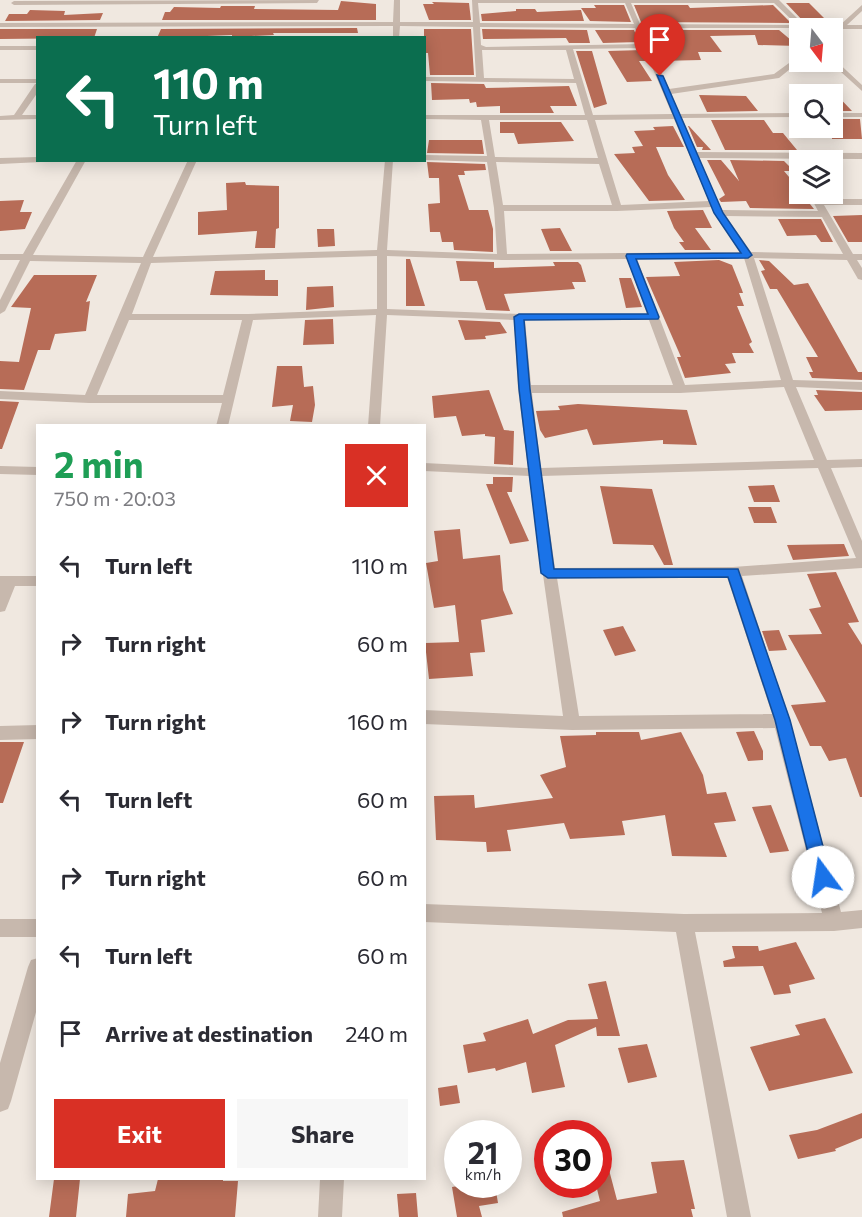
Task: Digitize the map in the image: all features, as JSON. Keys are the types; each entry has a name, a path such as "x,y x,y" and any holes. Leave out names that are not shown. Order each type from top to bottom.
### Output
{"street":[{"path":"396,36 397,0"},
{"path":"480,79 475,1 776,0 793,18"},
{"path":"165,10 169,1"},
{"path":"7,11 16,2 317,1 312,28"},
{"path":"627,1 717,209 748,255 788,384 862,557"},
{"path":"843,26 862,7"},
{"path":"0,25 157,24 312,28 397,24 789,27"},
{"path":"843,27 862,27"},
{"path":"479,47 486,49 646,46"},
{"path":"0,48 36,48"},
{"path":"569,48 617,208"},
{"path":"666,92 776,76 789,66"},
{"path":"843,70 862,89"},
{"path":"426,79 579,81"},
{"path":"0,81 36,81"},
{"path":"17,117 36,89"},
{"path":"426,117 590,118 789,115"},
{"path":"843,115 862,116"},
{"path":"0,118 36,117"},
{"path":"485,118 499,208 502,257"},
{"path":"694,155 789,155"},
{"path":"843,156 862,156"},
{"path":"426,158 603,161"},
{"path":"0,161 36,160"},
{"path":"0,311 27,256 81,162"},
{"path":"89,399 147,260 192,162"},
{"path":"374,424 389,162"},
{"path":"843,200 862,202"},
{"path":"819,204 862,277"},
{"path":"499,208 717,209 825,214"},
{"path":"0,257 147,260 382,254 502,257 748,255 862,257"},
{"path":"631,256 680,389"},
{"path":"125,317 248,317 382,312 519,317 654,317"},
{"path":"223,424 248,317"},
{"path":"519,317 524,389 534,471 572,723"},
{"path":"524,389 680,389 788,384 862,386"},
{"path":"0,395 89,399 230,399"},
{"path":"426,467 534,471 862,463"},
{"path":"0,470 36,471"},
{"path":"548,573 733,572 862,563"},
{"path":"733,572 782,720 834,922"},
{"path":"0,607 5,581 36,581"},
{"path":"426,717 572,723 782,720"},
{"path":"0,733 36,732"},
{"path":"426,913 684,923 834,922 862,919"},
{"path":"684,923 739,1217"},
{"path":"0,928 36,928"},
{"path":"0,1101 36,974"},
{"path":"330,1217 332,1180"}],"building":[{"path":"341,1 376,4 376,20 162,20 165,12 170,12 174,7 255,6 254,9 338,10"},
{"path":"432,2 469,3 471,20 429,20 423,4 434,4"},
{"path":"786,3 809,3 824,18 800,18"},
{"path":"594,5 624,5 631,22 590,21 581,8 596,8"},
{"path":"634,5 688,5 690,8 773,5 789,21 789,23 641,22"},
{"path":"516,9 535,9 537,12 581,10 584,21 482,21 481,14 516,11"},
{"path":"30,10 65,11 64,15 103,13 100,20 5,21 9,14 27,14"},
{"path":"357,28 358,33 158,36 161,29"},
{"path":"0,29 97,29 95,36 36,36 36,39 0,39"},
{"path":"424,29 471,29 474,75 430,75 426,36 424,36"},
{"path":"482,29 587,30 590,43 569,43 566,38 483,39"},
{"path":"595,30 634,30 639,42 603,43"},
{"path":"645,30 779,30 789,38 789,46 758,45 755,35 710,36 722,52 698,52 701,60 659,61"},
{"path":"643,50 647,61 639,61 652,81 627,82 608,51"},
{"path":"576,51 592,51 607,104 594,108"},
{"path":"431,83 484,84 486,88 569,86 577,106 550,106 554,113 500,113 500,106 477,107 476,102 470,103 469,99 432,100"},
{"path":"699,95 746,96 758,111 707,112"},
{"path":"843,102 852,111 843,111"},
{"path":"843,119 860,119 862,139 832,139 843,138"},
{"path":"711,120 764,120 773,133 783,133 797,150 789,150 725,150"},
{"path":"500,122 561,122 574,141 518,144 514,133 500,133"},
{"path":"673,126 684,147 656,147 668,175 685,200 649,201 614,154 635,153 632,147 643,146 634,131"},
{"path":"688,126 711,150 702,150 703,147 697,147"},
{"path":"429,140 482,140 484,154 427,153"},
{"path":"707,160 721,160 739,181 730,160 784,161 789,166 789,171 784,171 789,177 789,204 810,204 814,209 750,208 746,201 721,202 719,199 725,195"},
{"path":"427,162 485,164 486,170 464,171 465,175 458,175 469,210 488,210 493,229 493,252 454,250 453,242 442,242 440,232 430,232 428,204 440,203 439,178 429,178"},
{"path":"245,182 246,185 279,186 279,228 276,229 275,248 255,248 257,231 198,235 198,212 227,210 226,183"},
{"path":"24,200 20,212 32,212 25,229 0,231 0,201"},
{"path":"703,210 712,228 695,228 711,250 685,250 679,242 684,242 674,228 667,211"},
{"path":"862,215 862,242 848,242 833,216"},
{"path":"778,219 821,219 833,242 821,242 816,235 787,236"},
{"path":"560,228 572,251 550,251 541,229"},
{"path":"317,229 334,229 335,246 318,247"},
{"path":"406,259 410,259 425,306 406,306"},
{"path":"719,260 732,265 742,290 743,293 739,293 744,306 737,306 752,342 749,344 754,353 732,353 736,363 725,364 731,373 685,378 677,357 681,357 646,277 680,276 674,262"},
{"path":"759,260 769,261 794,285 808,283 858,372 862,372 862,380 812,378 809,372 813,372 806,357 818,357 777,289 770,289 761,271 765,270"},
{"path":"456,261 494,262 494,268 555,266 553,262 578,262 586,282 572,282 575,289 504,294 510,311 486,310 477,281 460,281"},
{"path":"265,270 265,280 278,280 278,296 210,295 215,271"},
{"path":"34,275 97,275 86,302 90,301 86,331 55,334 50,350 38,350 24,390 0,389 0,361 19,362 31,308 11,307"},
{"path":"619,278 631,278 642,307 626,308"},
{"path":"333,286 334,307 306,310 307,287"},
{"path":"333,319 334,344 303,345 305,320"},
{"path":"458,320 500,322 507,333 485,336 486,339 465,340"},
{"path":"277,366 302,366 304,387 313,386 315,405 312,422 290,421 293,405 272,407"},
{"path":"489,390 504,430 514,431 513,465 494,464 495,437 485,436 485,434 462,436 456,416 434,418 432,396"},
{"path":"816,390 862,392 862,410 825,411 814,395 818,395"},
{"path":"0,401 19,402 2,449 0,449"},
{"path":"578,404 687,410 697,445 663,444 663,440 593,445 587,429 545,438 540,430 536,411 560,410 558,406"},
{"path":"493,477 513,477 512,492 507,492 529,541 510,544 486,484 493,484"},
{"path":"774,485 780,502 754,502 748,486"},
{"path":"600,486 652,489 673,565 664,565 653,545 613,544"},
{"path":"748,507 771,507 777,523 754,523"},
{"path":"460,529 463,559 500,555 503,590 513,614 481,620 485,652 470,653 473,676 429,679 426,643 459,642 455,605 434,608 426,563 438,561 434,531"},
{"path":"844,544 849,556 793,560 787,545"},
{"path":"836,572 859,622 848,623 862,645 862,797 860,797 846,758 829,761 821,746 810,746 791,705 826,702 788,635 822,634 809,609 821,607 807,574"},
{"path":"623,626 636,651 615,656 603,630"},
{"path":"779,630 787,650 769,651 762,631"},
{"path":"754,731 763,751 763,760 748,761 736,732"},
{"path":"596,732 639,732 641,740 681,732 703,775 707,794 726,792 736,821 714,823 727,857 672,856 665,815 622,821 625,835 570,839 564,823 507,830 511,851 487,852 486,842 436,840 434,796 474,795 475,808 553,798 540,775 566,767 560,736 596,735"},
{"path":"0,742 24,742 3,803 0,803"},
{"path":"771,805 789,851 770,853 752,807"},
{"path":"796,942 815,979 789,985 791,993 774,995 763,966 724,967 723,961 735,958 732,946 758,946 759,951"},
{"path":"606,981 620,1036 597,1036 596,1027 555,1045 565,1087 532,1093 526,1062 496,1071 495,1068 468,1073 463,1045 486,1041 483,1033 528,1019 533,1034 568,1020 598,1019 588,984"},
{"path":"825,1018 853,1073 769,1091 750,1047 800,1035 795,1025"},
{"path":"647,1044 657,1077 628,1083 618,1048"},
{"path":"457,1085 460,1103 440,1106 438,1088"},
{"path":"862,1113 862,1138 835,1149 836,1151 798,1159 789,1135 817,1130"},
{"path":"684,1160 695,1209 691,1209 693,1217 563,1217 562,1212 600,1201 599,1198 612,1198 612,1181 617,1200 657,1193 651,1162"},
{"path":"54,1180 80,1180 76,1217 49,1217"},
{"path":"158,1180 238,1181 235,1217 126,1217 128,1194 155,1191"},
{"path":"416,1193 418,1217 399,1217 397,1194"},
{"path":"454,1198 497,1198 498,1203 479,1206 482,1217 457,1217"}],"route":[{"path":"660,76 719,213 748,255 631,256 654,317 519,317 524,389 548,573 733,572 782,720 823,877"}]}
